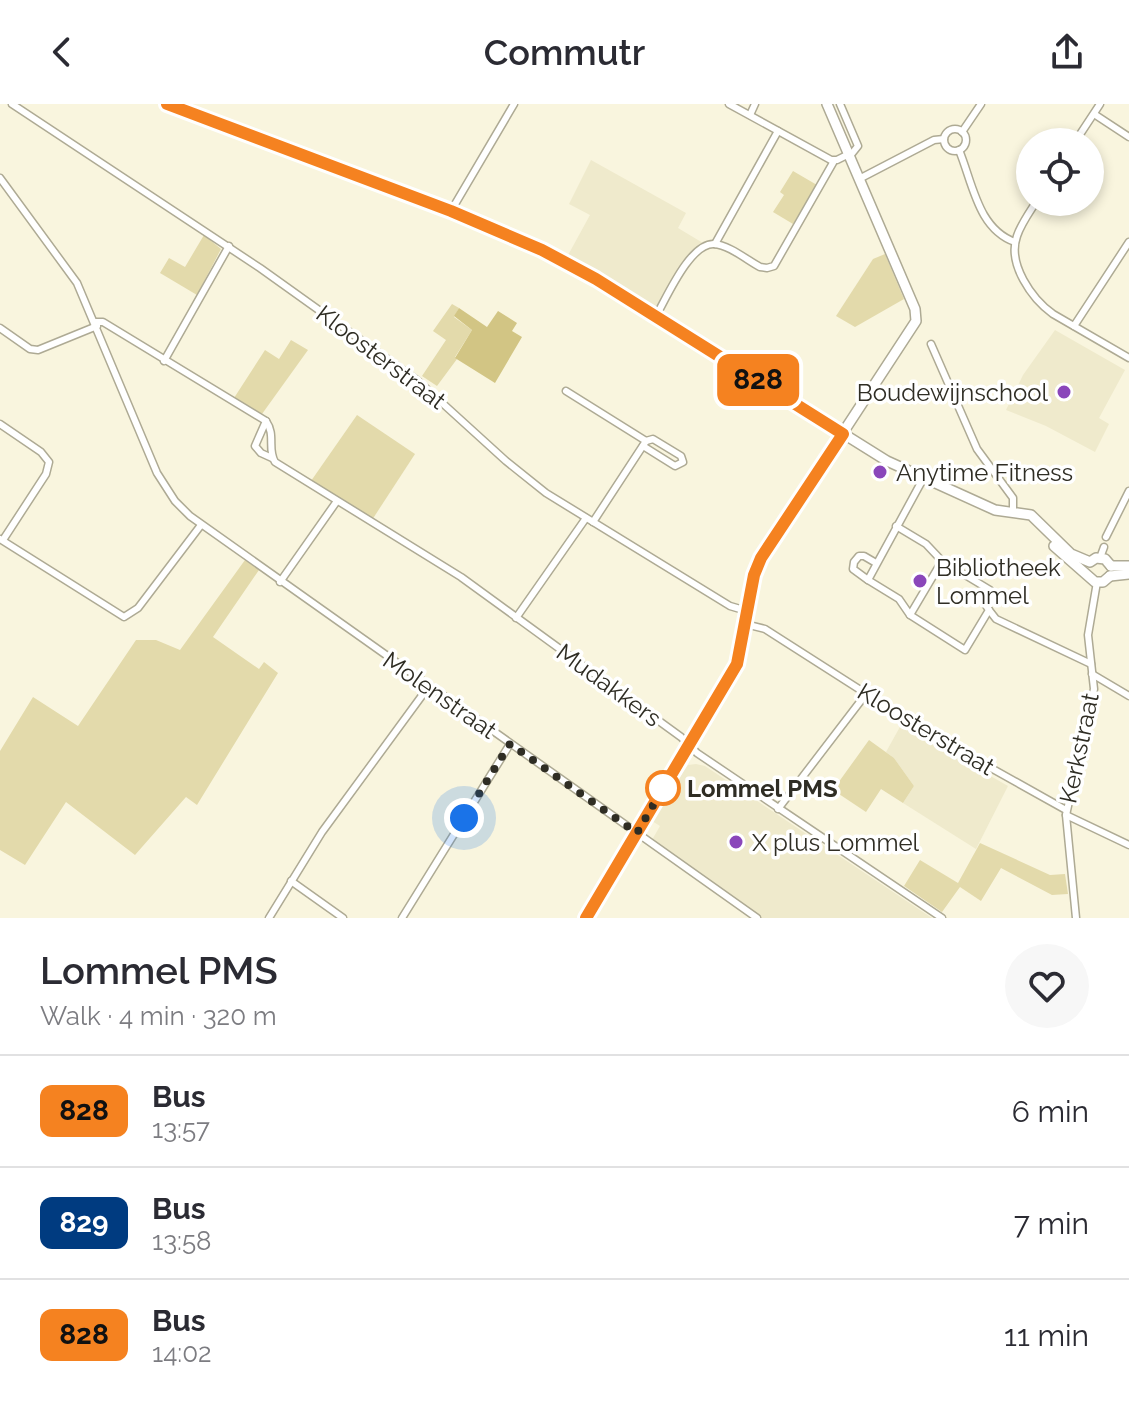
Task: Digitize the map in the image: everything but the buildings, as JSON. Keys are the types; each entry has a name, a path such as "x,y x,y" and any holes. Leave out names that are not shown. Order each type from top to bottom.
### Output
{"main road":[{"path":"167,104 451,211 569,264 887,461 995,510 1018,512 1097,582 1103,582 1111,571 1129,566"},
{"path":"586,918 737,664 754,575 761,558 911,332 917,318 827,104"},
{"path":"1058,546 1090,562"},
{"path":"1087,574 1090,562 1102,552 1111,571"},
{"path":"1111,571 1129,574"}],"street":[{"name":"Kloosterstraat","path":"12,104 229,246 418,381 519,472 590,520 730,606 747,611"},
{"path":"451,211 514,104"},
{"path":"729,104 834,161"},
{"path":"750,115 755,104"},
{"path":"656,316 694,252 701,247 715,244 760,267 774,266 834,161 849,155 858,146 840,104"},
{"path":"962,132 981,104"},
{"path":"1084,128 1100,104"},
{"path":"1094,114 1129,137"},
{"path":"959,150 948,149 944,139 952,129 962,132"},
{"path":"715,244 778,131"},
{"path":"959,150 965,142 962,132"},
{"path":"859,179 934,140 944,139"},
{"path":"959,150 987,222 998,234 1015,242"},
{"name":"Molenstraat","path":"0,178 67,268 96,324 157,473 175,501 201,525 280,582 757,918"},
{"path":"1028,216 1015,242 1018,267 1029,289 1043,306 1129,358"},
{"path":"1074,326 1129,242"},
{"path":"164,361 229,246"},
{"path":"0,328 30,349 38,350 103,322 266,421 273,434 272,458 255,446 266,421"},
{"path":"931,344 977,449 1013,498 1018,512"},
{"path":"516,618 644,443 653,439 681,456 683,462 675,466 644,443 566,391"},
{"path":"0,424 41,452 49,462 46,474 1,540 124,617 138,608 201,525"},
{"name":"Mudakkers","path":"272,458 461,577 778,809 942,918"},
{"path":"868,580 923,479"},
{"path":"1106,537 1129,491"},
{"path":"280,582 337,501"},
{"path":"896,526 926,544 942,561 990,590 985,604 996,619 1091,664"},
{"path":"876,563 859,556 854,562 854,572 899,599 910,615 965,650 989,610"},
{"path":"910,615 942,561"},
{"name":"Kerkstraat","path":"1076,918 1066,812 1094,689 1088,635 1097,582"},
{"name":"Kloosterstraat","path":"745,624 765,629 923,730 1129,845"},
{"path":"1092,674 1129,696"},
{"path":"269,918 341,804 429,686"},
{"path":"778,809 866,694"},
{"path":"402,918 510,744"},
{"path":"291,881 343,918"}],"shaded area":[{"path":"591,160 686,213 678,228 703,243 691,251 662,301 654,307 567,257 590,215 569,204"},
{"path":"793,171 817,185 793,224 773,212 784,195 780,192"},
{"path":"204,235 221,249 197,295 160,273 169,258 185,267"},
{"path":"885,254 904,299 855,327 836,316 873,259"},
{"path":"452,304 459,308 454,317 472,330 455,357 457,359 437,386 422,376 446,340 433,331"},
{"path":"459,308 487,327 498,311 517,323 512,331 522,337 495,383 455,358 472,330 454,316"},
{"name":"Boudewijnschool","path":"1055,330 1125,370 1099,418 1109,424 1095,452 1046,426 1006,410 1023,375"},
{"path":"291,340 308,350 262,414 234,398 265,350 279,359"},
{"path":"357,415 415,454 372,520 311,481"},
{"path":"245,560 259,570 213,637 259,669 264,662 278,673 197,805 186,797 135,855 66,802 25,865 0,850 0,751 33,697 78,726 136,640 156,640 180,650"},
{"path":"901,725 1008,786 976,849 903,803 914,786 886,752"},
{"path":"869,740 894,758 914,786 903,803 881,789 866,812 833,790"},
{"name":"X plus Lommel","path":"688,765 705,766 932,918 761,918 652,840 660,826 652,821 666,798 669,799 675,790 672,788"},
{"path":"980,843 1050,875 1065,874 1068,894 1052,895 1001,868 981,901 960,887 942,912 904,886 920,860 958,883"}],"bus line":[{"name":"828","path":"167,104 451,211 542,250 596,279 843,434 761,558 754,575 737,664 586,918"}],"place":[{"name":"Boudewijnschool","path":"1064,392"},
{"name":"Anytime Fitness","path":"880,472"},
{"name":"Bibliotheek Lommel","path":"920,581"},
{"name":"Lommel PMS","path":"663,788"},
{"name":"X plus Lommel","path":"736,842"}],"route":[{"path":"464,818 510,744 637,833 669,778 663,788"}]}
